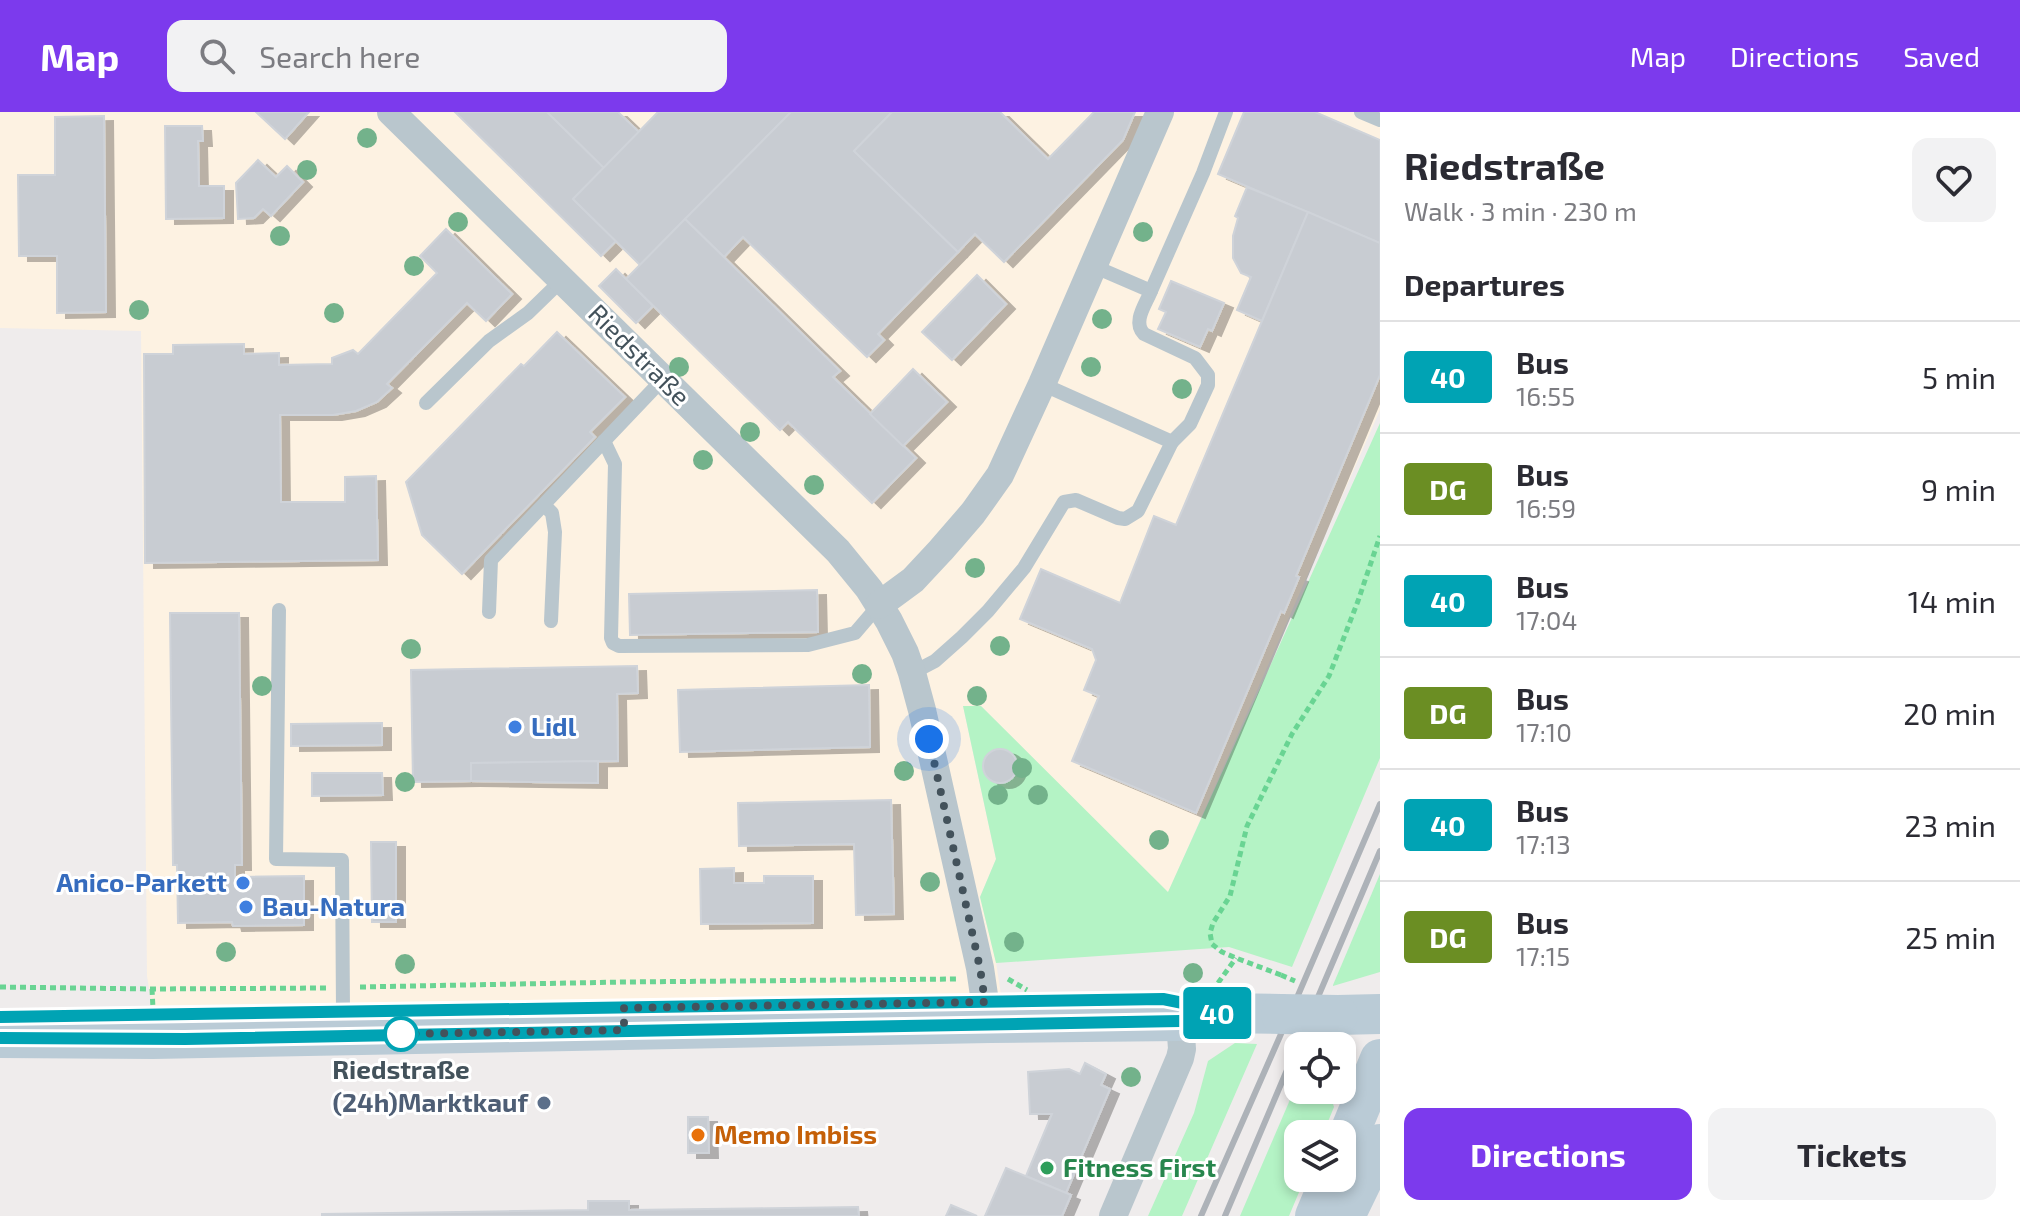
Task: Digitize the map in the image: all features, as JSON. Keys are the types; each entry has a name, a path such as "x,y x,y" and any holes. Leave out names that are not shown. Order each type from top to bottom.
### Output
{"main road":[{"path":"0,1017 343,1012 438,1022 624,1019 986,1001 1204,1008 1349,1022"},
{"path":"0,1038 153,1014"},
{"path":"1359,1111 1380,1059"},
{"path":"1345,1216 1360,1163 1356,1094"},
{"path":"1315,1216 1360,1163"}],"street":[{"name":"Riedstraße","path":"391,112 838,551 879,605 897,636 922,710 986,1001"},
{"path":"879,605 913,580 973,513 1000,475 1160,112"},
{"path":"1113,1216 1182,1049 1204,1008"}],"lane":[{"path":"912,673 935,661 988,611 1024,568 1064,502 1076,500 1125,519 1138,511 1172,442 1190,424 1208,385 1208,375 1195,358 1144,334 1138,323 1226,112"},
{"path":"1361,112 1380,120"},
{"path":"1093,266 1151,291"},
{"path":"426,403 489,341 528,313 563,279"},
{"path":"489,612 491,560 664,378"},
{"path":"1042,384 1172,442"},
{"path":"604,441 615,464 613,643 619,646 808,645 855,633 879,605"},
{"path":"544,505 552,513 555,532 551,621"},
{"path":"279,610 276,859 342,860 343,1012"}],"path":[{"path":"1281,975 1236,958 1212,944 1210,933 1230,896 1247,826 1292,734 1329,676 1380,536"},
{"path":"1204,1008 1236,958"},
{"path":"0,987 153,1014 343,1012 578,982 986,1001 1009,979 1028,991"}],"shaded area":[{"path":"0,112 1380,112 1380,410 1168,893 981,706 963,706 996,859 980,897 1002,1002 153,1014 147,976 141,331 0,328"}],"green space":[{"path":"1380,423 1380,758 1292,967 1229,947 996,963 980,897 996,859 963,706 981,706 1168,892"},
{"path":"1380,874 1380,972 1333,986 1333,985"},
{"path":"1235,1043 1257,1044 1182,1216 1148,1216 1194,1113 1208,1061"},
{"path":"1288,1104 1333,1104 1329,1120 1284,1120 1284,1192 1299,1192 1289,1216 1240,1216"}],"building":[{"path":"256,112 309,112 285,139"},
{"path":"455,112 547,112 604,168 573,199 616,241 601,256"},
{"path":"547,112 618,112 639,132 604,168"},
{"path":"658,112 791,112 640,265 573,199"},
{"path":"791,112 892,112 854,151 958,252 878,334 884,340 867,357 743,237 724,257 685,219"},
{"path":"892,112 1000,112 1048,159 1094,112 1135,112 1123,140 1004,262 975,234 958,252 854,151"},
{"path":"1244,112 1315,112 1380,140 1380,243 1218,174"},
{"path":"104,116 106,312 57,313 57,256 19,256 18,175 55,175 55,117"},
{"path":"165,126 202,126 203,141 198,141 199,186 224,186 224,218 166,219"},
{"path":"258,160 276,177 287,166 303,182 271,216 263,209 254,218 238,219 236,183"},
{"path":"1247,187 1308,212 1262,321 1237,310 1251,277 1241,273 1233,258 1233,236 1238,218 1235,216"},
{"path":"1308,212 1380,243 1380,375 1296,576 1299,577 1284,613 1281,611 1196,813 1072,761 1099,696 1084,690 1096,660 1092,649 1020,619 1041,569 1120,603 1154,516 1176,525"},
{"path":"685,219 840,371 833,377 916,458 872,503 788,422 780,430 626,279"},
{"path":"446,229 512,294 486,321 467,303 387,384 392,388 377,402 356,411 333,415 280,415 281,502 345,502 345,477 376,476 378,560 145,563 144,354 173,354 173,345 244,344 244,354 279,353 279,365 332,364 332,358 353,350 358,354 437,273 420,256"},
{"path":"616,269 653,306 636,323 599,286"},
{"path":"977,275 1006,304 952,360 922,332"},
{"path":"1171,281 1224,303 1212,331 1208,329 1200,347 1158,329 1166,312 1159,309"},
{"path":"557,332 625,397 590,432 595,437 462,574 422,535 406,482 521,364 524,366"},
{"path":"913,369 947,402 903,446 870,414"},
{"path":"817,590 818,632 630,635 629,594"},
{"path":"170,613 239,613 242,865 235,865 235,877 304,876 304,925 178,923 177,865 173,865"},
{"name":"Lidl","path":"637,666 638,693 617,694 618,761 471,763 471,781 413,782 411,670"},
{"path":"869,685 870,747 680,752 678,690"},
{"path":"382,723 382,745 291,746 291,724"},
{"path":"1000,749 1012,754 1017,766 1012,778 1000,783 988,778 983,766 988,754"},
{"path":"598,761 598,783 471,781 471,763"},
{"path":"312,773 382,773 383,795 312,796"},
{"path":"891,800 894,914 856,915 854,844 739,846 738,803"},
{"path":"371,842 396,842 396,922 372,922"},
{"path":"734,868 734,883 764,883 764,876 813,876 813,923 701,924 700,869"},
{"path":"1085,1063 1106,1074 1101,1085 1110,1089 1066,1193 1026,1176 1052,1114 1030,1114 1028,1072 1069,1069 1080,1074"},
{"name":"Memo Imbiss","path":"688,1117 708,1117 709,1153 688,1153"},
{"path":"1006,1168 1071,1195 1062,1216 985,1216"},
{"path":"588,1201 629,1201 629,1210 858,1207 859,1216 322,1216 588,1210"},
{"path":"951,1205 977,1216 946,1216"}],"railway":[{"path":"1201,1216 1380,804"},
{"path":"1225,1216 1380,851"}],"bus line":[{"name":"40","path":"0,1017 1163,999 1218,1013 1180,1021 185,1039 0,1038"}],"place":[{"name":"Lidl","path":"515,727"},
{"name":"Anico-Parkett","path":"243,883"},
{"name":"Bau-Natura","path":"246,907"},
{"name":"Riedstraße","path":"401,1034"},
{"name":"(24h)Marktkauf","path":"544,1103"},
{"name":"Memo Imbiss","path":"698,1135"},
{"name":"Fitness First","path":"1047,1168"}],"route":[{"path":"401,1034 624,1030 624,1008 985,1002 929,739"}]}
